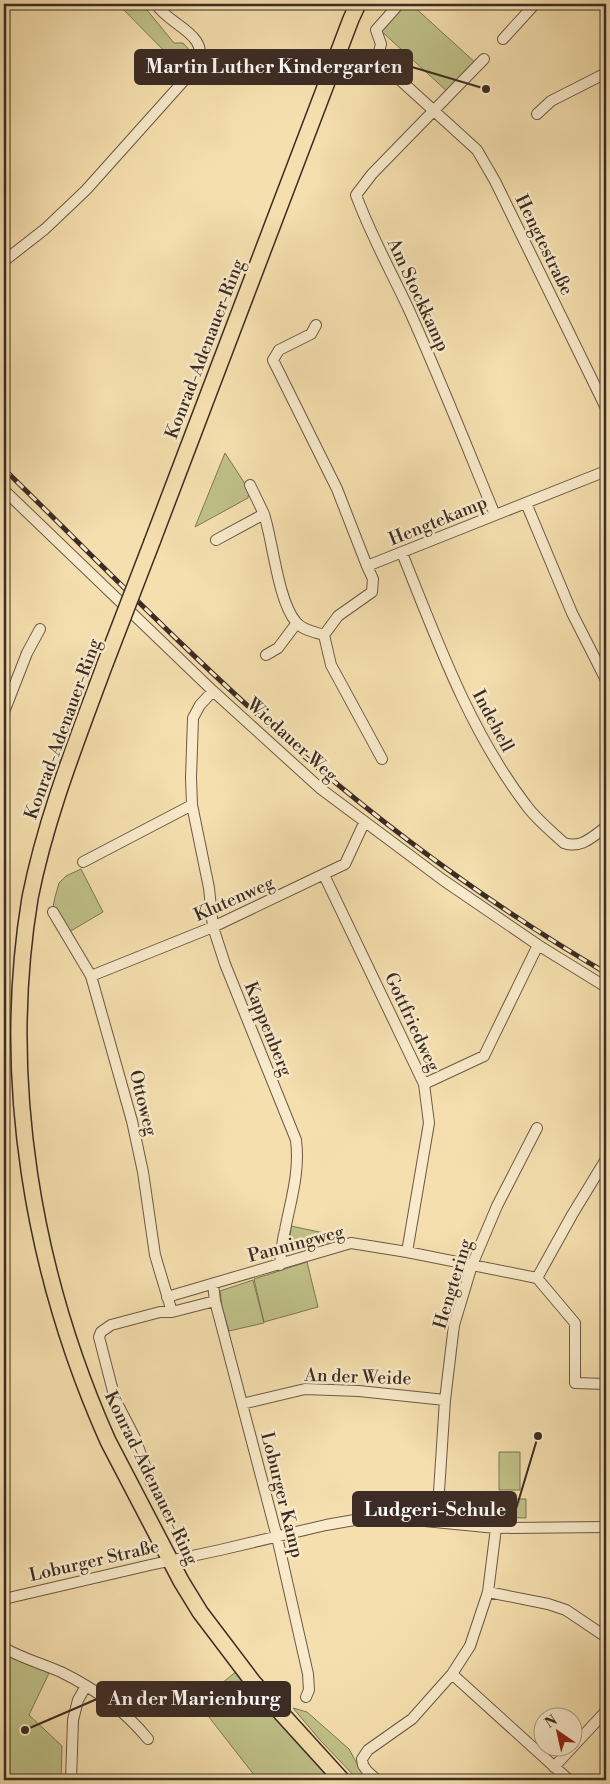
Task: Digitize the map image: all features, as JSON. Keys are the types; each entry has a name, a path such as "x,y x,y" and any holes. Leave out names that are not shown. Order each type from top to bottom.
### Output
{"main road":[{"name":"Konrad-Adenauer-Ring","path":"342,1780 248,1675 200,1612 170,1560 104,1434 82,1379 63,1323 38,1232 23,1146 18,1093 16,1036 23,937 30,898 53,808 152,542 358,4"}],"street":[{"path":"4,261 45,229 86,190 197,66 201,56 200,47 195,38 156,4"},
{"name":"Hengtestraße","path":"399,4 376,30 381,44 377,59 477,150 495,181 606,408"},
{"path":"503,39 535,4"},
{"path":"434,111 484,59"},
{"path":"537,114 551,101 606,74"},
{"name":"Am Stockkamp","path":"434,111 372,174 356,195 379,251 408,308 443,386 495,515"},
{"path":"316,325 311,334 279,350 273,360 337,489 373,578 372,592 338,616 324,635 331,665 382,759"},
{"name":"Hengtekamp","path":"368,566 606,471"},
{"path":"250,485 264,514 283,595 289,611 296,624 324,635"},
{"name":"Wiedauer Weg","path":"4,490 213,691 321,789 364,823 443,880 538,945 606,987"},
{"path":"526,503 572,613 606,680"},
{"path":"216,540 264,514"},
{"name":"Indehell","path":"402,554 464,702 491,755 527,807 564,842 572,845 585,842 606,827"},
{"path":"266,654 278,648 296,624"},
{"path":"4,712 27,653 40,629"},
{"name":"Kappenberg","path":"213,691 200,705 193,718 192,805 209,888 213,927 225,964 296,1140 297,1174 284,1231 280,1265"},
{"path":"83,862 192,805"},
{"name":"Klutenweg","path":"91,976 213,927 345,864 364,823"},
{"name":"Gottfriedweg","path":"324,875 424,1084 429,1124 407,1252"},
{"name":"Ottoweg","path":"53,912 91,976 132,1120 143,1172 155,1255 172,1312"},
{"path":"424,1084 484,1056 538,945"},
{"name":"Hengtering","path":"437,1522 444,1400 454,1325 472,1265 497,1206 537,1128"},
{"path":"606,1159 537,1278 575,1323 576,1382 606,1384"},
{"name":"Panningweg","path":"167,1297 351,1243 407,1252 537,1278"},
{"path":"151,1483 135,1438 115,1399 99,1337 101,1332 111,1326 160,1312 172,1312 215,1301 212,1284"},
{"name":"Loburger Kamp","path":"215,1301 277,1537 308,1674 309,1690 306,1697"},
{"name":"An der Weide","path":"242,1404 305,1389 359,1391 444,1400"},
{"name":"Loburger Straße","path":"4,1599 326,1525 366,1518 394,1518 496,1528 606,1527"},
{"path":"377,1780 363,1765 362,1759 368,1750 412,1719 452,1674 470,1646 488,1592 496,1528"},
{"path":"488,1592 548,1604 566,1610 606,1637"},
{"path":"4,1648 62,1673 86,1686 119,1710 148,1738"},
{"path":"452,1674 569,1780"},
{"path":"71,1780 73,1720 78,1700 86,1686"},
{"path":"554,1767 606,1711"}],"green space":[{"path":"118,4 142,4 174,43 183,43 192,53 184,71"},
{"path":"402,4 411,4 478,65 450,94 379,29"},
{"path":"225,453 249,490 248,498 195,527"},
{"path":"81,869 103,912 69,932 53,907 59,883 66,876"},
{"path":"291,1226 338,1236 335,1241 336,1244 305,1253 303,1246 299,1245 296,1240 290,1239"},
{"path":"307,1262 318,1307 264,1322 254,1279"},
{"path":"253,1280 264,1323 229,1331 222,1307 220,1291"},
{"path":"499,1452 520,1452 520,1490 499,1490"},
{"path":"479,1499 526,1499 526,1518 478,1517"},
{"path":"4,1652 50,1671 29,1715 62,1746 61,1780 4,1780"},
{"path":"238,1670 335,1780 258,1780 198,1703"},
{"path":"293,1708 307,1712 349,1749 361,1771 370,1780 358,1780"}],"railway":[{"path":"4,469 216,676 326,775 442,866 564,948 606,973"}],"place":[{"name":"Martin Luther Kindergarten","path":"486,89"},
{"name":"Ludgeri-Schule","path":"538,1436"},
{"name":"An der Marienburg","path":"25,1730"}]}
